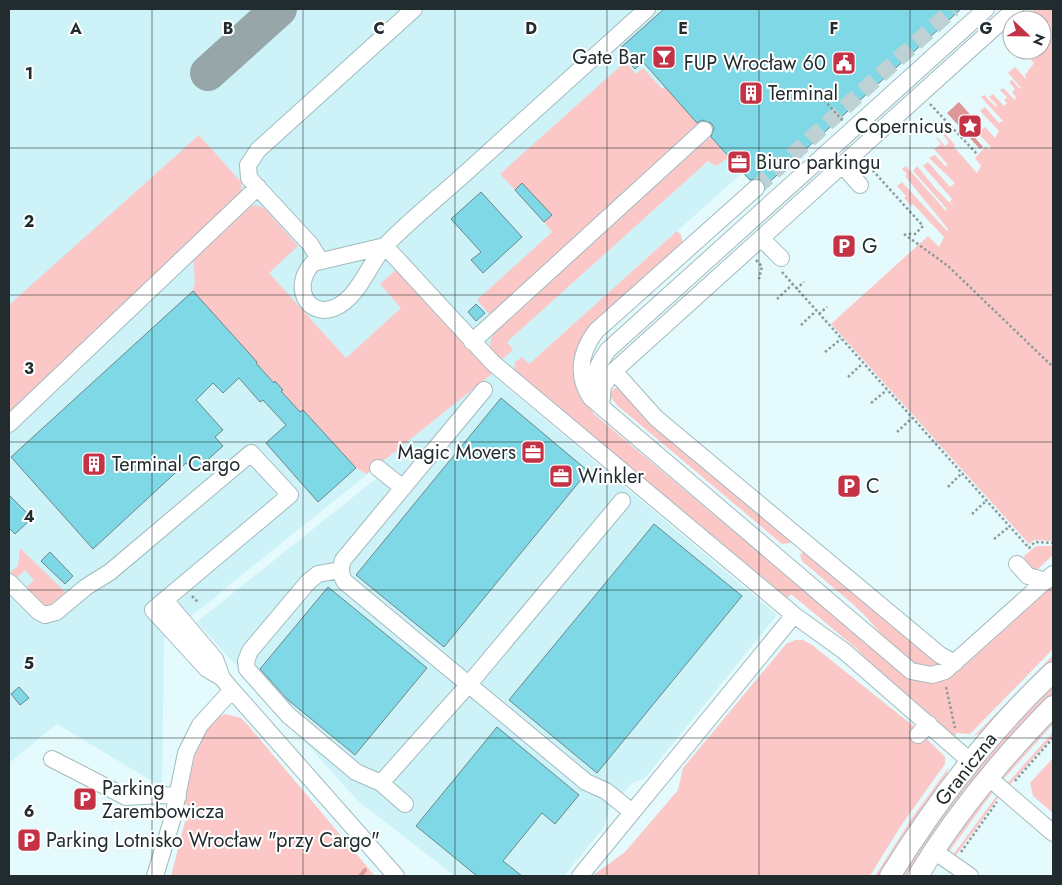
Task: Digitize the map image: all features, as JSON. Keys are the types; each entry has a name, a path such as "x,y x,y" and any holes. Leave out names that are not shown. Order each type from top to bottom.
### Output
{"main road":[{"name":"Graniczna","path":"890,876 914,838 970,761 1003,723 1053,672"},
{"name":"Graniczna","path":"918,876 988,777 1053,706"}],"street":[{"path":"320,260 310,244 250,178 248,170 254,155 414,9"},
{"path":"385,246 364,253 320,260 306,271 301,291 305,299 312,306 332,309 344,302 385,246 647,9"},
{"path":"601,406 594,383 599,363 608,350 986,9"},
{"path":"601,406 603,386 614,371 1015,9"},
{"path":"472,342 704,130"},
{"path":"843,166 860,185"},
{"path":"9,424 258,187"},
{"path":"756,188 601,326 591,338 583,357 582,378 590,398 784,560 907,668 921,674 949,667 1050,577"},
{"path":"762,239 781,265"},
{"path":"385,246 472,342 512,380 794,615 844,651 924,730 970,761"},
{"path":"614,371 656,418 928,644 949,667"},
{"path":"484,390 343,560 340,570 345,582 586,782 606,791 632,812"},
{"path":"9,582 39,612 45,615 56,612 86,586 110,572 251,453 290,496 159,605 215,658 227,684 396,876"},
{"path":"378,468 403,488"},
{"path":"381,783 469,684 622,501"},
{"path":"784,560 804,541"},
{"path":"1017,564 1028,576 1050,577"},
{"path":"340,570 318,574 308,582 250,651 246,661 247,669 288,716 356,772 381,783 405,804"},
{"path":"580,876 794,615"},
{"path":"155,876 178,796 186,753 192,738 213,709 227,684"},
{"path":"52,759 126,797 178,796"},
{"path":"988,777 1053,833"},
{"path":"934,851 970,876"}],"path":[{"path":"824,100 848,127"},
{"path":"929,102 976,154"},
{"path":"864,161 923,226 914,234 904,234 948,266 1053,366"},
{"path":"756,259 762,266 759,278"},
{"path":"781,265 796,289 1029,548 1035,542 1053,544"},
{"path":"796,289 804,282"},
{"path":"777,299 793,284"},
{"path":"819,314 827,307"},
{"path":"801,325 816,311"},
{"path":"825,352 841,338"},
{"path":"848,377 863,363"},
{"path":"871,403 887,390"},
{"path":"897,432 912,418"},
{"path":"948,487 962,473"},
{"path":"972,514 987,500"},
{"path":"994,539 1010,526"},
{"path":"949,667 956,733"}],"shaded area":[{"path":"9,9 961,9 759,191 742,173 507,384 493,373 491,374 777,615 645,778 632,783 609,809 604,827 564,876 455,876 358,801 197,622 377,478 370,472 164,638 162,787 57,724 9,763"},
{"path":"1053,9 1053,541 1034,540 1029,544 831,324 928,236 939,247 944,237 913,204 911,206 904,198 906,196 897,186 902,182 947,231 948,229 905,176 907,174 902,169 906,166 946,211 947,209 913,171 917,166 956,209 950,202 952,199 923,166 928,162 950,187 955,183 929,158 935,155 945,166 948,165 934,149 941,144 937,137 945,146 949,142 937,128 938,126 977,173 981,166 975,158 986,146 989,150 991,147 978,133 985,127 995,138 999,131 980,111 985,107 999,123 1003,121 981,97 984,95 996,107 997,105 989,97 993,94 1004,106 1007,103 1004,100 1007,97 1000,90 1003,88 1015,100 1016,97 1012,92 1015,89 1009,82 1012,80 1021,88 1008,73 1015,67 1026,79 1025,75 1034,63 1032,60 1052,60 1052,10 1034,10"},
{"path":"625,62 636,74 643,68 662,89 665,87 699,124 490,315 477,300 552,232 544,222 551,215 522,183 515,190 500,174"},
{"path":"959,102 982,128 978,131 969,120 964,125 983,147 980,149 947,113"},
{"path":"199,135 241,182 242,192 9,415 9,305"},
{"path":"710,137 742,173 740,175 726,159 716,166 708,161 507,342 513,350 499,362 489,348 493,332"},
{"path":"255,205 264,208 298,246 269,273 346,358 401,308 380,284 398,268 493,373 367,474 356,468 303,410 300,412 193,291 195,282 193,257 248,207"},
{"path":"677,231 681,235 683,244 589,332 584,400 594,414 907,677 920,681 938,681 956,673 1053,585 1053,649 970,734 957,733 954,737 877,672 857,649 791,594 787,599 579,429 514,371 515,362 522,357 529,364"},
{"path":"619,385 791,540 790,543 782,544 618,406 608,394"},
{"path":"1036,546 1053,546 1053,555 1038,569 1033,569 1023,557"},
{"path":"20,548 65,592 50,606 44,606 27,592 27,587 34,580 25,570 16,578 20,582 18,583 9,573 18,566"},
{"path":"804,551 940,664 928,667 917,664 894,648 858,609 802,561 800,555"},
{"path":"795,640 803,640 812,645 916,728 945,757 945,764 900,827 870,876 592,876 625,852 678,790 683,768 786,644"},
{"path":"1053,655 1053,661 984,732 974,736"},
{"path":"1053,684 1053,694 1039,708 923,853 908,876 900,876 953,798 1019,719"},
{"path":"225,714 241,718 247,724 375,876 171,876 189,806 184,804 196,753 207,730 215,720"},
{"path":"1053,718 1053,724 1001,782 999,777"},
{"path":"1053,732 1053,736 1007,788 1005,786"},
{"path":"1053,758 1053,813 1033,796 1030,783"},
{"path":"949,767 945,779 880,876 875,876 912,818"},
{"path":"990,789 995,789 948,853 945,850"},
{"path":"999,793 1001,794 954,858 952,856"}],"building":[{"name":"Terminal","path":"664,9 961,9 766,185 759,178 750,180 711,137 714,128 711,123 702,120 697,123 643,62 635,69 618,50"},
{"path":"522,183 552,215 544,222 515,190"},
{"path":"481,192 522,237 483,273 471,260 481,252 451,219"},
{"path":"193,291 274,383 275,381 283,390 281,391 300,412 303,410 356,468 318,502 266,443 286,425 263,400 260,402 239,378 223,393 213,383 196,400 223,430 215,437 223,446 194,472 186,463 93,549 11,457"},
{"path":"476,304 485,313 476,321 468,312"},
{"path":"501,398 588,471 444,647 356,575"},
{"path":"9,495 32,518 15,534 9,528"},
{"path":"654,524 742,596 597,773 509,700"},
{"path":"50,552 73,576 65,584 41,561"},
{"path":"328,587 427,668 355,755 288,700 260,669"},
{"path":"19,687 29,698 20,705 11,694"},
{"path":"497,727 579,795 555,824 542,813 503,861 522,876 477,876 416,826"}],"waterway":[{"path":"360,876 365,870"}],"taxiway":[{"path":"208,73 279,9"}],"tunnel":[{"path":"756,188 953,9"}],"place":[{"name":"Gate Bar","path":"664,57"},
{"name":"FUP Wrocław 60","path":"844,63"},
{"name":"Terminal","path":"751,93"},
{"name":"Copernicus","path":"970,126"},
{"name":"Biuro parkingu","path":"739,162"},
{"name":"G","path":"844,246"},
{"name":"Magic Movers","path":"533,452"},
{"name":"Terminal Cargo","path":"94,464"},
{"name":"Winkler","path":"561,476"},
{"name":"C","path":"849,486"},
{"name":"Parking Zarembowicza","path":"85,799"},
{"name":"Parking Lotnisko Wrocław \"przy Cargo\"","path":"29,840"}]}
